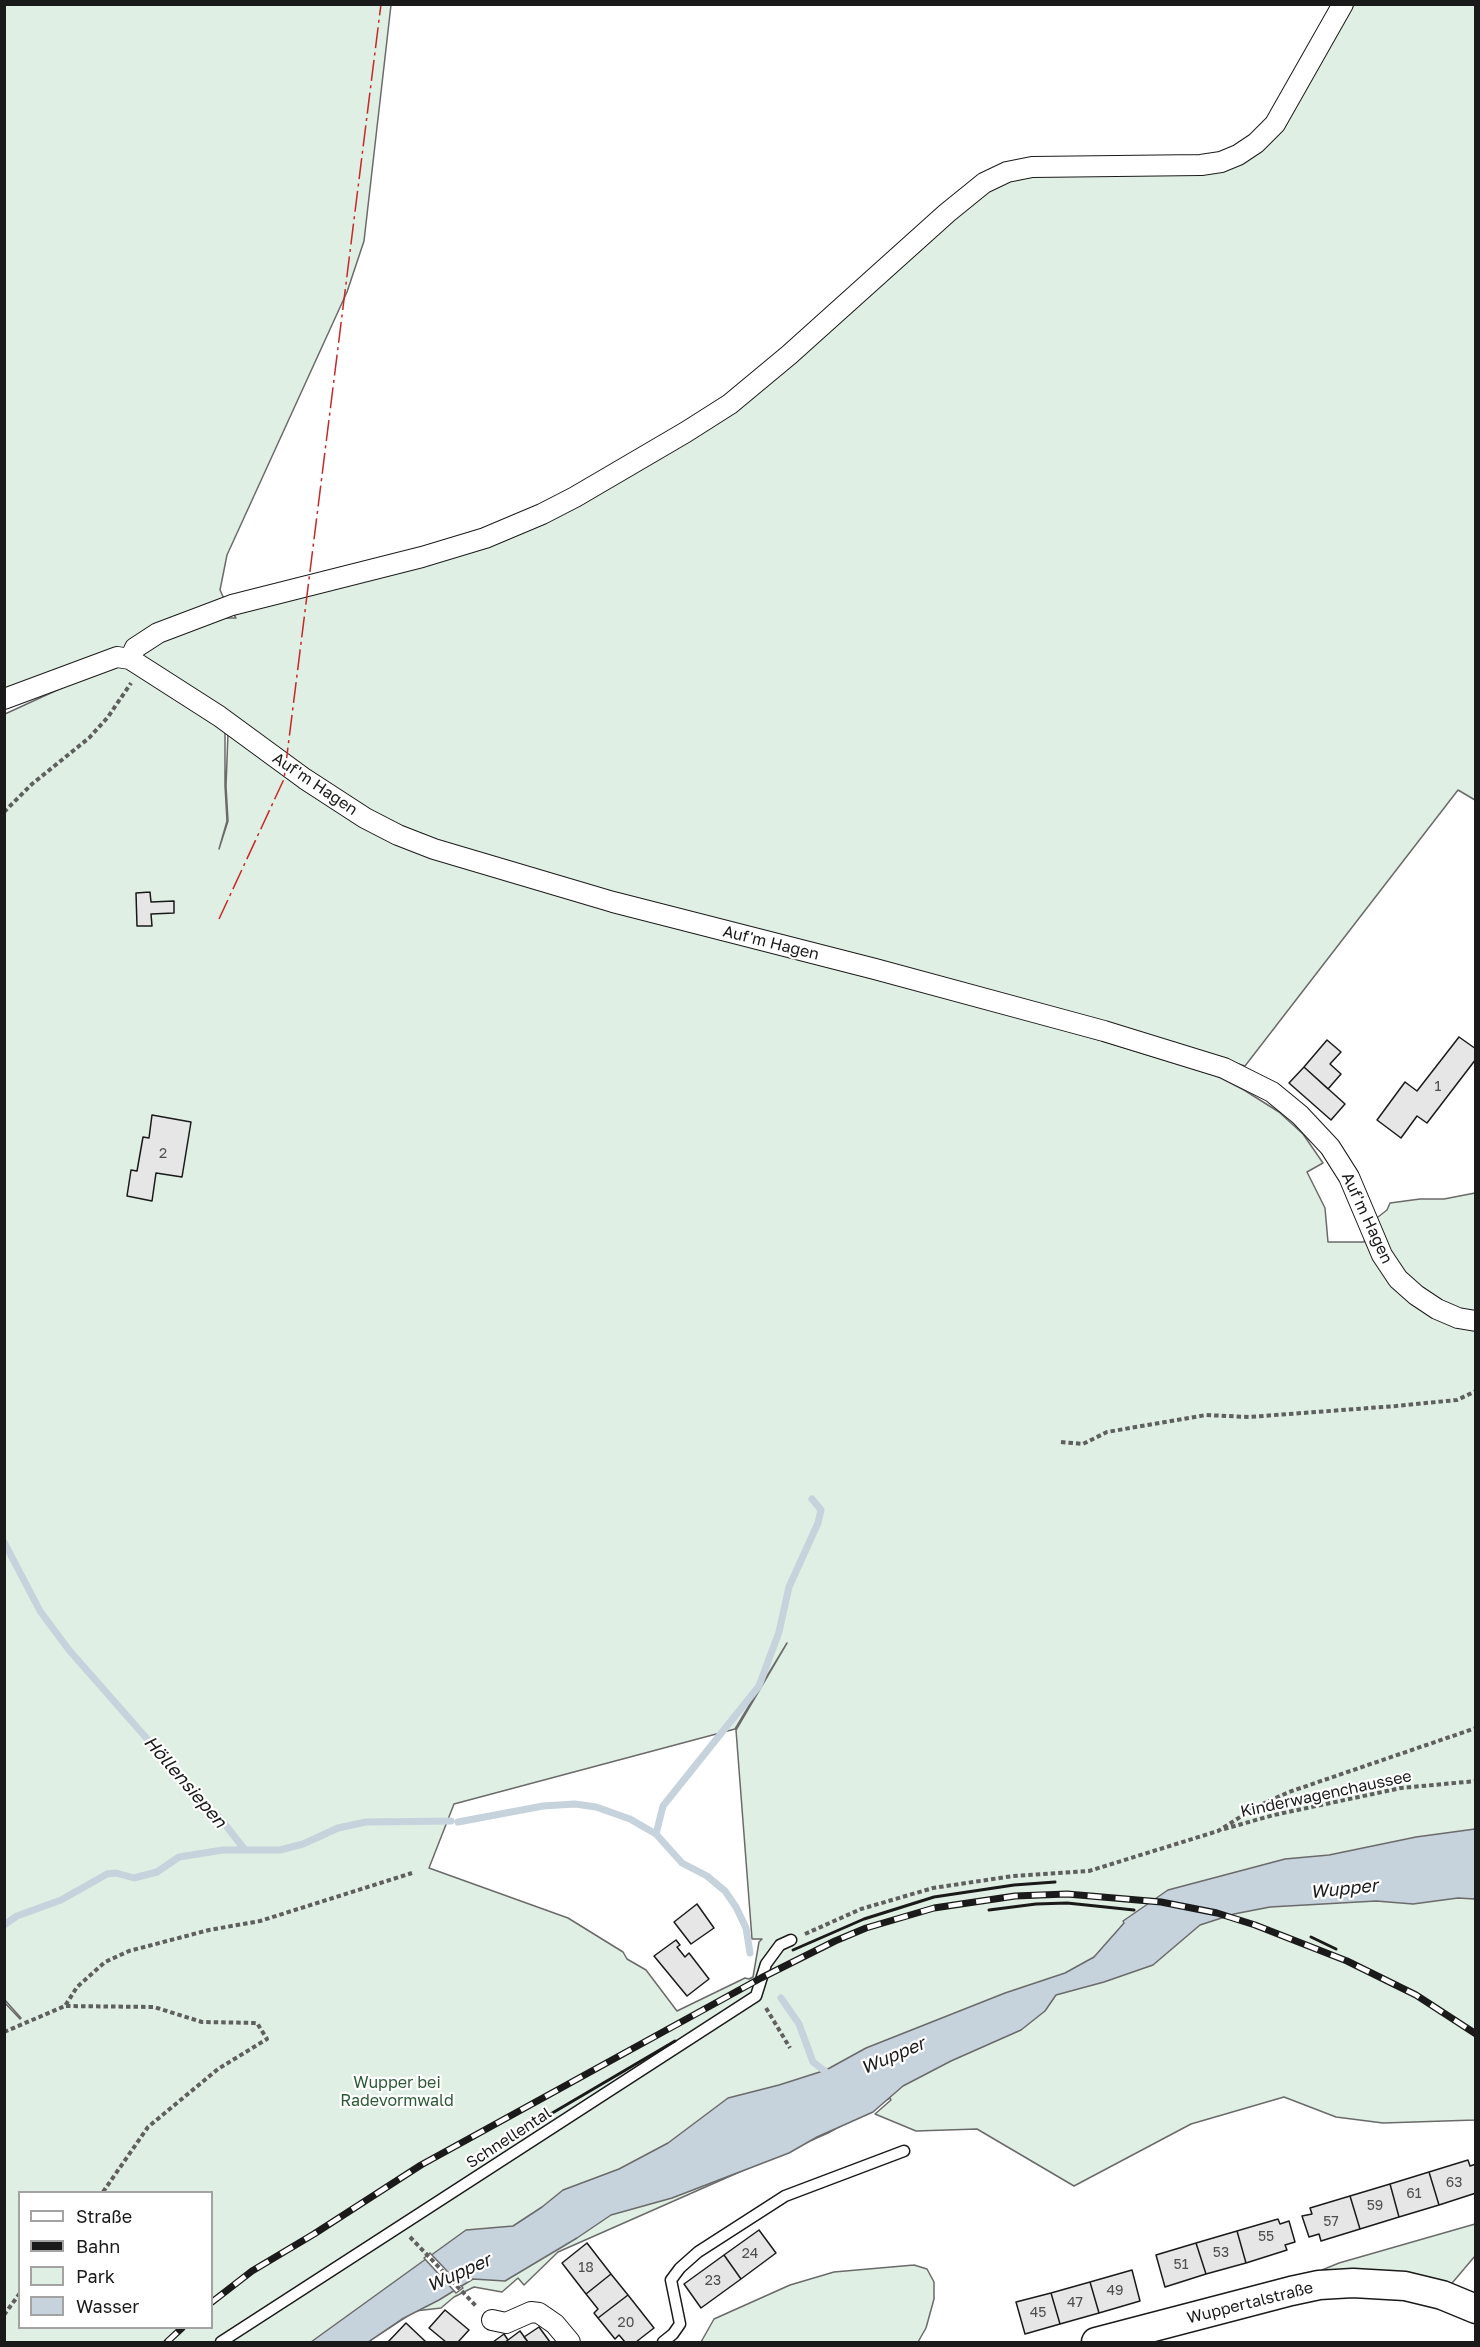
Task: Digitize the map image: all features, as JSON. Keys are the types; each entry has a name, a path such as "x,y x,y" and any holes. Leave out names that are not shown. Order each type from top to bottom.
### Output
{"main road":[{"name":"Wuppertalstraße","path":"1096,2343 1319,2285 1353,2283 1405,2286 1442,2295 1476,2309"}],"street":[{"path":"4,699 117,657 138,664 135,648 158,633 232,605 422,557 485,538 575,497 730,404 789,355 947,213 984,183 1007,172 1042,167 1201,165 1221,162 1238,155 1256,143 1275,124 1343,4"},
{"name":"Auf'm Hagen","path":"138,664 219,716 305,780 398,835 434,849 613,902 1104,1031 1224,1068 1250,1080 1272,1092 1300,1115 1330,1147 1349,1177 1382,1255 1398,1279 1437,1309 1458,1318 1476,1321"},
{"path":"492,2320 506,2323 531,2312 539,2313 555,2324 570,2343"}],"lane":[{"name":"Schnellental","path":"221,2343 756,1996 766,1964 780,1945 791,1940"},
{"path":"663,2343 680,2324 671,2280 680,2268 698,2252 785,2196 904,2151"}],"path":[{"path":"4,812 32,784 89,738 108,717 138,664"},
{"path":"1060,1442 1083,1444 1107,1432 1206,1415 1249,1418 1396,1406 1457,1400 1476,1391"},
{"path":"791,1940 852,1912 933,1888 1013,1876 1089,1871 1218,1831 1256,1807 1323,1778 1476,1728"},
{"name":"Kinderwagenchaussee","path":"1218,1831 1274,1815 1401,1788 1476,1781"},
{"path":"65,2006 77,1987 105,1962 129,1951 209,1930 260,1921 412,1873"},
{"path":"4,2032 65,2006 154,2007 202,2022 257,2023 267,2039 218,2069 148,2127 104,2191"},
{"path":"765,2008 790,2048"},
{"path":"413,2240 465,2296"},
{"path":"4,2315 18,2296"}],"green space":[{"path":"5,5 391,5 364,241 347,292 227,555 220,590 226,603 196,618 5,698"},
{"name":"Wupper bei Radevormwald","path":"1348,5 1475,5 1475,800 1458,790 1245,1066 1106,1024 615,895 437,841 370,812 225,712 225,786 227,821 219,849 228,821 226,786 228,733 299,787 358,824 431,857 611,911 872,976 1217,1076 1279,1112 1303,1134 1323,1163 1307,1172 1325,1208 1328,1242 1364,1242 1369,1224 1387,1210 1390,1203 1444,1199 1475,1193 1475,2120 1383,2123 1336,2117 1284,2097 1191,2124 1074,2186 977,2129 916,2131 875,2114 891,2100 890,2098 828,2133 558,2252 524,2285 518,2278 502,2292 474,2287 454,2297 441,2308 415,2311 368,2342 5,2342 4,2002 21,2018 4,1999 5,714 214,618 236,618 231,610 400,568 650,458 1007,174 1233,166","holes":["787,1643 736,1730 752,1939 762,1939 759,1942 753,1977 749,1979 745,1978 677,2011 646,1970 627,1959 623,1952 568,1918 429,1868 454,1804 735,1729"]},
{"path":"1475,2224 1475,2256 1442,2295 1303,2288 1322,2270 1339,2263"},
{"path":"914,2265 927,2269 934,2282 934,2299 926,2328 918,2342 701,2342 714,2319 790,2285 834,2272"}],"water":[{"name":"Wupper","path":"1475,1829 1475,1899 1458,1898 1413,1904 1376,1901 1270,1907 1234,1914 1200,1925 1153,1965 1056,1995 1045,2011 1021,2030 951,2061 903,2086 873,2112 817,2137 789,2153 672,2198 611,2215 505,2281 473,2279 402,2319 368,2342 311,2342 466,2230 513,2226 563,2190 619,2169 668,2143 728,2098 826,2070 866,2048 1005,1993 1065,1973 1094,1957 1124,1923 1123,1921 1168,1890 1285,1859 1329,1855 1416,1837"}],"pier":[{"path":"430,2253 463,2288 456,2293 424,2258"}],"building":[{"path":"150,892 151,902 174,901 174,913 151,914 152,926 137,926 136,893"},
{"path":"1459,1037 1476,1049 1476,1059 1427,1123 1417,1116 1401,1138 1377,1120 1405,1082 1417,1091"},
{"path":"1327,1040 1341,1052 1330,1064 1341,1074 1328,1089 1304,1067"},
{"path":"1304,1067 1345,1104 1331,1120 1289,1083"},
{"path":"152,1115 191,1122 182,1177 156,1173 152,1201 127,1196 131,1170 137,1171 143,1137 149,1138"},
{"path":"697,1904 714,1928 691,1944 674,1922"},
{"path":"676,1940 680,1945 677,1947 685,1957 689,1953 709,1979 687,1996 654,1956"},
{"path":"1468,2160 1470,2166 1476,2164 1476,2193 1439,2205 1429,2172"},
{"path":"1429,2172 1439,2205 1399,2217 1390,2184"},
{"path":"1390,2184 1399,2217 1360,2229 1350,2196"},
{"path":"1350,2196 1360,2229 1321,2241 1319,2234 1309,2237 1302,2216 1312,2214 1310,2208"},
{"path":"1278,2219 1280,2224 1289,2221 1295,2242 1285,2245 1287,2250 1246,2263 1237,2231"},
{"path":"759,2230 776,2253 741,2279 724,2255"},
{"path":"1237,2231 1246,2263 1206,2274 1196,2243"},
{"path":"587,2243 611,2274 586,2294 562,2263"},
{"path":"1196,2243 1206,2274 1165,2287 1156,2255"},
{"path":"724,2255 741,2279 701,2308 684,2284"},
{"path":"1132,2270 1140,2301 1099,2313 1090,2282"},
{"path":"611,2274 628,2295 598,2318 594,2313 598,2309 586,2294"},
{"path":"1090,2282 1099,2313 1060,2324 1051,2293"},
{"path":"1051,2293 1060,2324 1025,2334 1016,2302"},
{"path":"628,2295 654,2328 636,2342 625,2342 619,2335 615,2339 598,2318"},
{"path":"445,2310 469,2330 458,2342 446,2342 429,2328"},
{"path":"406,2323 426,2342 388,2342"},
{"path":"539,2327 550,2342 528,2342 524,2337"},
{"path":"520,2331 528,2342 505,2342 508,2340"},
{"path":"504,2334 508,2340 493,2342"}],"waterway":[{"path":"656,1834 663,1806 759,1686 779,1632 789,1587 818,1523 821,1510 812,1499"},
{"name":"Höllensiepen","path":"4,1542 40,1611 69,1650 207,1807 220,1818 245,1850 280,1850 303,1844 338,1828 366,1822 451,1821"},
{"name":"Höllensiepen","path":"458,1822 543,1806 575,1804 596,1807 630,1819 656,1834 682,1863 707,1876 725,1891 746,1928 750,1953"},
{"path":"4,1925 17,1916 61,1900 107,1874 116,1873 134,1878 157,1872 179,1857 223,1850 245,1850"},
{"name":"Höllensiepen","path":"781,1998 799,2024 813,2062 830,2075"}],"railway":[{"path":"213,2301 252,2271 421,2165 761,1978 866,1928 934,1908 1015,1896 1067,1894 1161,1902 1217,1913 1255,1925 1347,1961 1416,1995 1476,2034"},
{"path":"167,2342 181,2329"}],"wall":[{"path":"793,1950 864,1919 934,1897 1014,1885 1055,1882"},
{"path":"989,1910 1067,1903 1134,1910"},
{"path":"1311,1937 1336,1949"},
{"path":"491,2149 675,2041"}],"power":[{"path":"219,919 284,779 381,4"}]}
